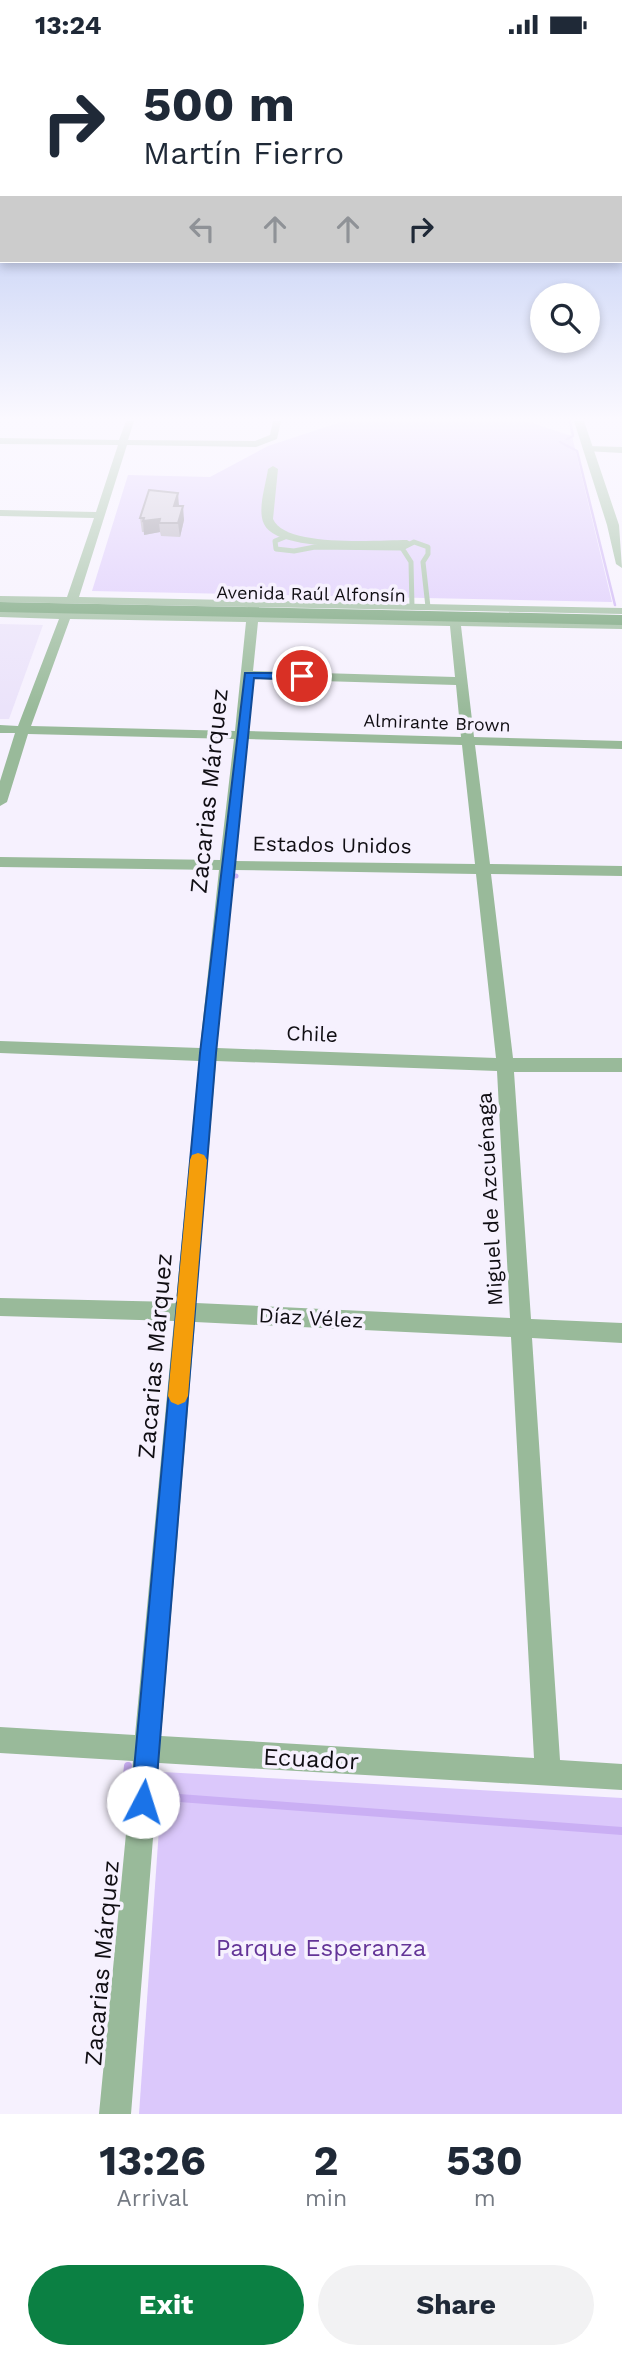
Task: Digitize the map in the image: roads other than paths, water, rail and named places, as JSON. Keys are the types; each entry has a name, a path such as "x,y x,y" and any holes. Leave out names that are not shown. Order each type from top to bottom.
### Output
{"main road":[{"name":"Avenida Raúl Alfonsín","path":"0,607 622,620"}],"street":[{"path":"72,600 97,517"},
{"path":"268,517 275,532 285,537 323,542 405,545"},
{"path":"617,525 622,564"},
{"name":"Avenida Raúl Alfonsín","path":"0,599 72,600 455,623 622,626"},
{"name":"Avenida Raúl Alfonsín","path":"0,614 254,612 412,607 622,611"},
{"name":"Zacarias Márquez","path":"115,2114 208,1053 254,612"},
{"path":"0,802 23,730 66,615"},
{"name":"Miguel de Azcuénaga","path":"455,623 505,1065 548,1774"},
{"path":"249,675 462,681"},
{"name":"Almirante Brown","path":"0,729 622,745"},
{"name":"Estados Unidos","path":"0,862 622,871"},
{"name":"Chile","path":"0,1047 505,1065 622,1065"},
{"name":"Díaz Vélez","path":"0,1307 185,1312 622,1333"},
{"name":"Ecuador","path":"0,1740 622,1777"}],"lane":[{"path":"412,607 411,562 405,545 423,543 428,547 429,554 423,562 428,607"}],"waterway":[{"path":"593,517 615,605"},
{"path":"125,1794 128,1766"},
{"path":"166,1797 622,1831"}],"park label":[{"name":"Parque Esperanza","path":"321,1948"}]}
